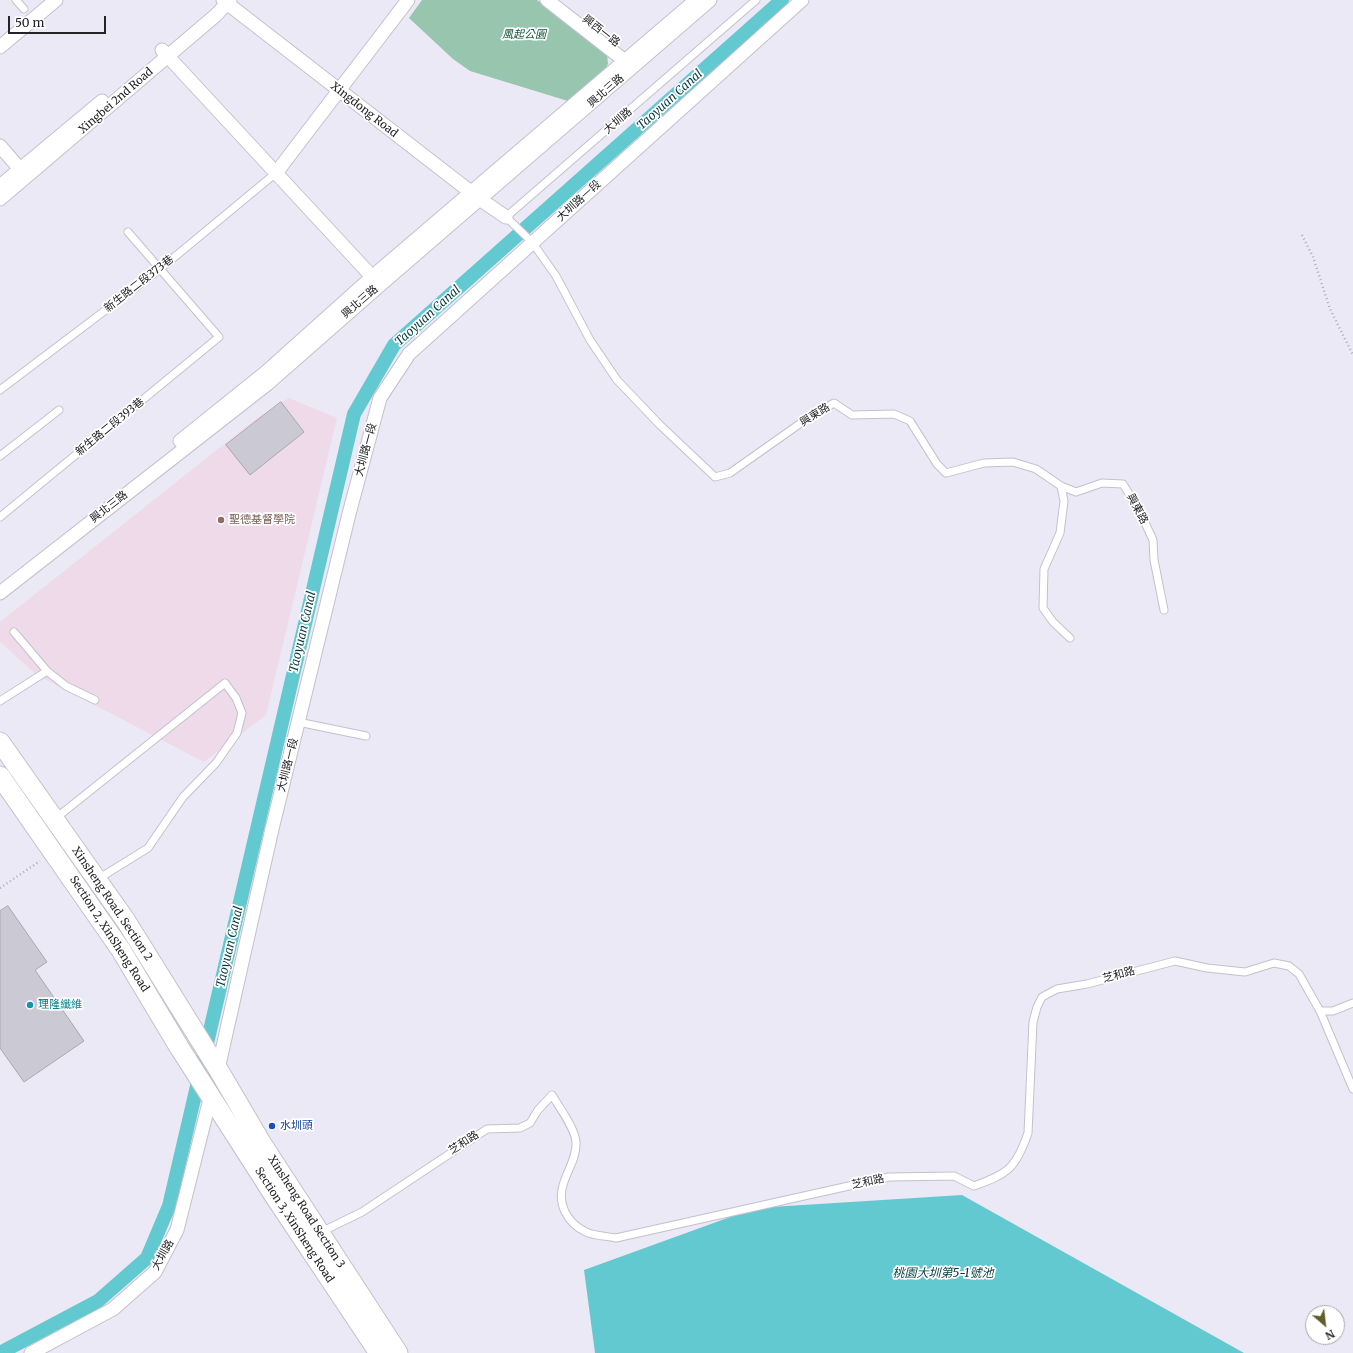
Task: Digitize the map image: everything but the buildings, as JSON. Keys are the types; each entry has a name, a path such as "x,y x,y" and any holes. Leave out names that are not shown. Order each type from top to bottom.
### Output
{"main road":[{"name":"Xinsheng Road. Section 2","path":"0,742 126,921 218,1069"},
{"name":"Section 2, XinSheng Road","path":"0,776 121,950 179,1047 211,1095"},
{"name":"Xinsheng Road Section 3","path":"218,1069 262,1144 398,1353"},
{"name":"Section 3, XinSheng Road","path":"211,1095 275,1197 379,1353"}],"street":[{"path":"0,47 56,0"},
{"path":"276,173 408,0"},
{"path":"547,0 631,60"},
{"name":"興西一路","path":"562,0 631,60"},
{"path":"0,582 117,492 376,281 476,196 631,60 696,0"},
{"path":"631,60 710,0"},
{"name":"大圳路一段","path":"218,1069 272,829 349,514 380,398 409,354 802,0"},
{"name":"Xingdong Road","path":"224,1 476,196 510,219"},
{"name":"Xingbei 2nd Road","path":"0,199 24,174 165,53 216,15 224,1"},
{"path":"165,53 376,281"},
{"path":"0,146 24,174"},
{"name":"Xingbei 2nd Road","path":"0,186 24,174"},
{"name":"興北三路","path":"0,593 266,385 376,281"},
{"name":"大圳路","path":"31,1353 113,1309 155,1272 176,1230 211,1095"}],"lane":[{"path":"16,0 24,9"},
{"name":"大圳路","path":"510,219 756,0"},
{"name":"新生路二段373巷","path":"0,390 160,268 276,173"},
{"path":"510,219 532,242"},
{"path":"128,232 160,268"},
{"name":"興東路","path":"532,242 556,276 590,340 617,380 660,425 715,477 730,473 808,418 834,403 852,415 894,414 910,421 937,464 946,473 984,463 1013,462 1036,469 1061,486 1076,492 1102,483 1123,484 1140,512 1152,540 1154,560 1164,610"},
{"name":"新生路二段393巷","path":"0,517 219,337 160,268"},
{"path":"0,456 59,410"},
{"path":"1061,486 1064,501 1060,533 1044,569 1043,608 1053,622 1070,638"},
{"path":"14,632 47,671 66,686 95,700"},
{"path":"0,701 47,671"},
{"path":"54,820 225,683 236,698 242,713 238,732 216,763 182,797 148,848 96,880"},
{"path":"298,722 366,736"},
{"name":"芝和路","path":"320,1233 362,1212 487,1129 520,1128 530,1123 538,1110 552,1095 570,1126 577,1143 574,1160 563,1183 562,1207 569,1220 587,1233 616,1238 888,1177 954,1176 974,1186 998,1178 1014,1165 1024,1146 1028,1133 1033,1022 1037,1007 1042,997 1056,989 1087,984 1175,961 1207,968 1245,972 1274,963 1289,966 1299,974 1320,1011 1353,1089"},
{"path":"1320,1011 1333,1011 1353,1003"}],"path":[{"path":"1302,235 1313,257 1330,309 1353,355"},
{"path":"0,888 54,852"}],"shaded area":[{"name":"聖德基督學院","path":"289,398 337,418 266,715 204,762 37,675 0,642 0,622 257,418"}],"green space":[{"name":"風起公園","path":"422,0 537,0 607,54 608,64 605,70 568,101 470,71 453,59 409,18"}],"water":[{"name":"桃園大圳第5-1號池","path":"962,1195 1244,1353 595,1353 584,1270 755,1208"}],"waterway":[{"name":"Taoyuan Canal","path":"0,1353 98,1301 147,1258 169,1206 354,414 394,345 782,0"}],"place":[{"name":"聖德基督學院","path":"221,520"},
{"name":"理隆纖維","path":"30,1005"},
{"name":"水圳頭","path":"272,1126"}]}
